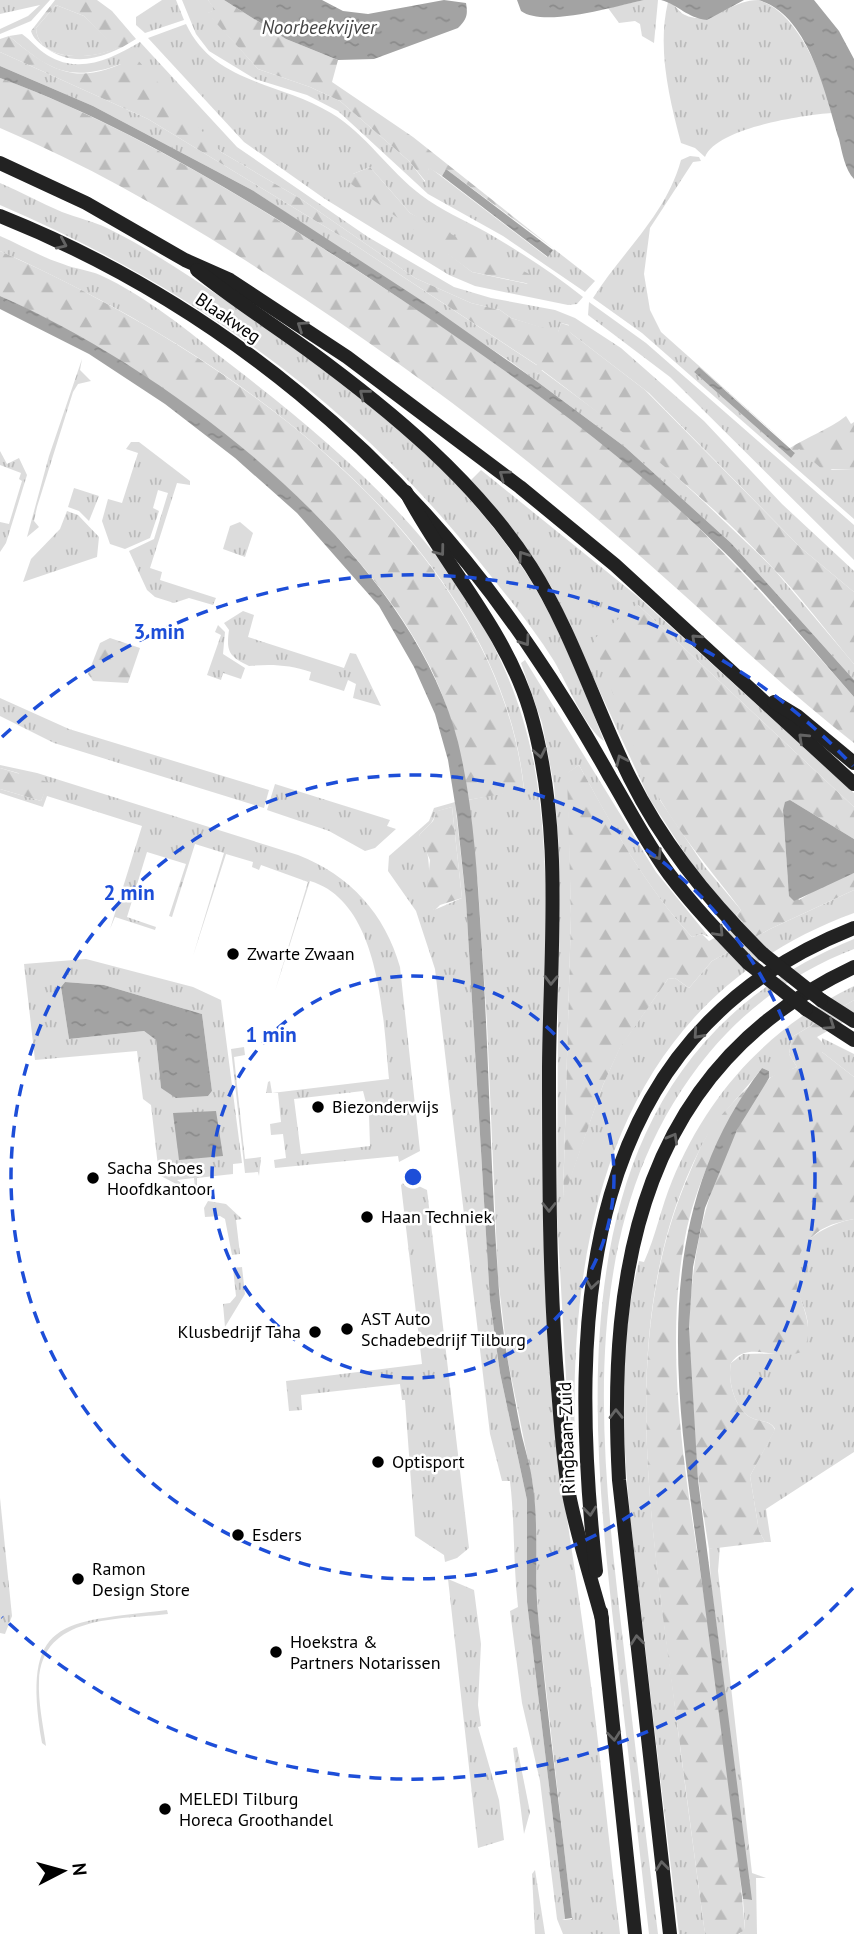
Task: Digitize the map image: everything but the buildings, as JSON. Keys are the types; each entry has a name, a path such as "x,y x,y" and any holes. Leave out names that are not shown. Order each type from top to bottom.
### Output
{"main road":[{"path":"0,163 86,204 185,260 244,288 392,390 615,565 854,784"},
{"name":"Blaakweg","path":"0,216 76,250 148,289 243,351 327,415 406,492"},
{"path":"185,260 370,399 457,475 502,526 532,568 566,631 615,748 654,820 707,894 763,954 821,1000 854,1021"},
{"path":"406,492 473,567 532,650 668,873 748,963 806,1009 854,1040"},
{"path":"406,492 429,537 480,605 508,657 529,709 545,778 553,872 549,1242 555,1360 569,1494 602,1619"},
{"path":"746,685 796,716 854,763"},
{"name":"Ringbaan-Zuid","path":"635,1934 588,1496 584,1418 587,1324 597,1245 614,1182 645,1110 667,1073 699,1031 747,986 796,954 854,928"},
{"path":"670,1934 619,1480 615,1413 621,1302 629,1254 664,1156 715,1071 767,1018 826,980 854,967"}],"green space":[{"path":"0,0 50,0 31,21 0,34 0,29 28,16 40,5 0,14"},
{"path":"55,0 97,0 112,11 136,39 103,55 80,59 68,58 57,54 46,48 31,31","holes":["56,5 84,16 116,48 94,55 68,56 46,48 39,40 36,28"]},
{"path":"162,0 176,0 184,20 145,33 136,25 136,17"},
{"path":"182,0 208,0 216,10 208,13 258,69 310,87 340,101 409,161 425,182 429,167 547,257 554,249 595,281 585,292 503,236 428,194 338,111 307,95 255,79 209,51 196,34"},
{"path":"208,0 224,0 286,39 338,60 332,82 413,137 554,249 446,169 442,176 429,168 426,182 409,161 340,101 310,87 258,69 207,13 215,10"},
{"path":"644,0 658,0 654,43 642,36 640,24 635,21 619,23 608,8"},
{"path":"758,0 785,17 797,31 815,64 832,113 782,120 743,131 726,138 705,157 695,148 681,143 664,55 668,2 685,15 703,18 738,4"},
{"path":"56,5 84,16 117,48 95,55 69,56 46,48 39,40 36,28"},
{"path":"186,24 198,44 213,59 250,79 331,113 355,131 421,195 523,255 583,297 577,304 568,305 475,286 449,275 325,199 244,142 148,38","holes":["370,167 410,213 528,284 472,272 421,233 353,174"]},
{"path":"22,34 47,55 71,64 106,59 140,42 237,147 368,237 454,287 491,298 555,310 575,318 621,348 704,421 782,504 854,571 854,592 801,548 649,393 572,334 567,329 569,325 561,323 558,333 511,318 500,310 471,303 415,278 301,199 221,152 121,64 87,72 61,70 48,65 9,36"},
{"path":"9,36 40,60 68,72 98,72 135,57 221,152 301,199 415,278 471,303 500,310 511,318 558,332 561,323 570,326 568,329 572,334 645,390 801,548 854,592 854,664 783,578 718,514 602,416 542,370 538,374 534,371 537,365 352,243 148,119 0,52 0,39"},
{"path":"0,52 148,119 352,243 538,366 535,371 538,374 541,370 641,444 772,567 854,664 854,680 731,543 625,447 511,362 252,190 93,106 0,66"},
{"path":"0,78 88,115 220,185 344,262 489,358 594,435 659,490 717,546 854,697 854,743 577,502 408,370 319,309 175,217 72,161 0,128"},
{"path":"690,156 699,157 701,161 693,162 650,228 644,274 650,310 661,332 790,447 699,367 694,372 791,458 798,448 832,470 854,470 854,519 642,333 593,298 654,216 674,180 681,160"},
{"path":"370,167 410,213 537,278 535,285 472,272 343,178"},
{"path":"0,183 62,212 107,228 170,264 270,330 350,388 424,453 491,525 520,564 567,650 604,741 590,727 554,661 516,607 425,498 372,445 317,396 198,309 68,236 0,205"},
{"path":"0,236 55,261 100,275 135,294 199,340 336,451 384,497 429,546 467,600 499,657 523,720 538,789 545,864 542,1152 549,1368 557,1446 595,1714 620,1934 563,1934 557,1919 540,1781 522,1703 510,1611 518,1607 510,1481 502,1481 490,1434 435,969 416,911 388,871 389,856 429,821 434,808 455,802 466,901 490,1301 500,1373 527,1500 527,1601 565,1919 562,1920 572,1919 538,1618 533,1485 508,1361 498,1278 487,1024 478,886 468,800 524,789 503,697 461,611 403,532 333,460 253,396 169,339 83,291 0,251","holes":["452,807 462,898 434,910 427,851 419,835 438,811"]},
{"path":"0,251 83,291 169,340 254,396 333,461 403,532 461,611 503,697 524,790 468,800 455,735 433,673 399,615 356,558 304,503 246,452 185,405 122,362 60,326 0,296"},
{"path":"589,302 646,343 854,525 854,560 670,377 588,315"},
{"path":"82,359 80,370 91,381 78,384 73,392 37,507 34,521 39,527 27,537 49,456"},
{"path":"846,416 851,424 854,422 854,470 822,469 799,449 795,453 790,448 832,425"},
{"path":"131,442 139,442 190,481 190,485 177,483 150,568 162,572 160,580 216,598 213,605 189,598 174,603 155,597 147,590 129,551 154,539 168,493 158,490 153,508 159,511 150,538 125,549 110,544 102,521 108,499 122,503 138,453 126,449"},
{"path":"0,451 7,464 19,458 27,475 6,543 0,552 0,522 9,524 22,481 19,479 21,473 0,465"},
{"path":"481,470 637,596 854,793 854,807 638,605 660,800 705,867 741,910 736,915 738,921 690,861 649,798 552,588 531,556 471,480"},
{"path":"74,488 99,496 89,521 79,511 68,507"},
{"path":"67,511 78,515 99,537 97,557 23,582 31,559 60,529"},
{"path":"240,522 253,533 245,557 223,549 230,526"},
{"path":"637,604 854,807 854,839 790,800 783,810 788,881 799,900 829,882 854,873 854,890 770,929 712,961 689,988 675,978 668,979 620,1048 603,1085 563,1200 571,915 567,773 579,765 644,876 692,937 702,934 709,941 743,922 736,915 741,910 679,829 651,783 625,725 595,646 595,638"},
{"path":"243,611 254,615 248,637 344,668 350,653 356,654 381,706 353,698 356,684 348,680 344,691 309,680 311,672 281,666 249,666 237,659 230,652 229,630 224,623"},
{"path":"218,625 225,632 223,654 245,668 241,679 223,673 221,680 207,675 221,635 215,632"},
{"path":"110,638 140,648 128,683 93,681 88,674 100,643"},
{"path":"525,660 656,872 709,937 702,934 692,937 659,897 617,833 579,765 568,773 571,915 563,1198 603,1085 620,1047 668,979 675,978 689,988 712,961 770,929 854,890 854,913 774,951 710,1001 661,1060 624,1128 598,1202 583,1281 575,1363 575,1447 570,1449 557,1216 559,848 554,785 542,723 521,663"},
{"path":"0,698 69,729 269,790 264,808 54,743 0,716"},
{"path":"0,765 37,773 298,855 334,873 349,885 375,914 385,930 400,967 420,1151 399,1162 398,1156 275,1168 274,1160 286,1158 283,1134 271,1135 270,1124 281,1122 278,1093 272,1093 389,1079 374,965 365,937 351,912 334,893 310,881 275,991 308,882 261,865 259,870 252,867 253,862 226,854 193,956 224,853 195,844 172,917 169,916 186,864 147,852 127,917 156,927 155,930 115,917 110,929 142,826 47,796 43,807 0,793 0,789 41,801 44,793 47,794 18,773 0,768","holes":["363,1091 369,1114 370,1146 301,1154 294,1099"]},
{"path":"0,768 51,783 47,794 44,794 41,801 0,789"},
{"path":"275,784 390,820 387,826 396,829 375,848 365,851 329,831 267,810"},
{"path":"452,807 462,898 440,905 434,911 427,892 430,860 419,835 433,821 437,811"},
{"path":"854,939 854,949 813,968 757,1005 709,1053 665,1118 635,1187 616,1260 606,1335 604,1412 607,1489 658,1934 649,1934 615,1637 598,1435 600,1334 613,1236 641,1144 688,1063 758,993"},
{"path":"86,959 193,987 221,1000 242,1163 233,1164 233,1174 197,1178 197,1186 194,1178 177,1180 187,1187 184,1188 159,1175 151,1105 143,1099 137,1051 35,1060 24,964","holes":["65,982 104,985 202,1014 212,1091 208,1096 161,1088 156,1040 144,1031 69,1039 61,987"]},
{"path":"854,986 854,1000 792,1037 789,1054 797,1067 769,1078 769,1071 762,1068 714,1126 701,1147 675,1208 658,1271 649,1337 646,1403 648,1470 661,1602 705,1934 679,1934 627,1480 623,1392 630,1304 639,1261 644,1262 672,1181 704,1119 723,1091 745,1066 795,1021"},
{"path":"854,1000 854,1016 817,1037 824,1044 822,1052 854,1077 854,1219 820,1231 804,1247 797,1261 798,1288 808,1325 808,1338 803,1351 785,1355 746,1353 731,1363 731,1386 737,1402 746,1414 771,1424 775,1430 750,1476 759,1531 765,1542 709,1549 690,1396 691,1293 698,1242 711,1193 746,1111 756,1094 771,1078 797,1067 789,1054 792,1037"},
{"path":"822,1038 854,1054 854,1077 822,1052"},
{"path":"244,1047 245,1055 234,1057 245,1159 261,1157 259,1176 258,1172 245,1173 231,1049"},
{"path":"270,1081 272,1093 266,1093 268,1082"},
{"path":"748,1087 719,1141 689,1218 679,1280 676,1322 676,1365 683,1450 726,1753 745,1930 738,1934 705,1934 655,1548 646,1422 648,1360 654,1298 667,1238 687,1179 709,1132"},
{"path":"406,1180 427,1190 469,1548 457,1558 445,1562 444,1555 415,1536 405,1400 402,1400 400,1384 301,1395 302,1410 289,1411 286,1381 422,1364 401,1185"},
{"path":"208,1201 226,1204 242,1219 236,1220 240,1254 232,1255 225,1219 220,1216 205,1217 204,1208"},
{"path":"854,1219 854,1452 766,1509 771,1542 765,1542 759,1531 750,1476 775,1429 768,1423 746,1414 737,1402 731,1386 731,1363 743,1354 798,1353 808,1327 794,1279 797,1256 803,1246 821,1231"},
{"path":"242,1267 245,1294 225,1327 223,1304 230,1303 236,1296 233,1268"},
{"path":"0,1498 12,1616 5,1634 0,1633"},
{"path":"720,1546 718,1571 752,1873 766,1878 756,1878 757,1934 739,1934 745,1929 743,1899 751,1900 711,1584 709,1549"},
{"path":"448,1579 474,1590 481,1644 478,1705 481,1726 478,1727 499,1800 504,1840 478,1848"},
{"path":"167,1610 168,1614 106,1620 86,1625 68,1632 54,1643 43,1659 39,1681 46,1746 42,1743 37,1702 38,1671 44,1649 57,1634 75,1625 100,1619"},
{"path":"517,1747 530,1812 524,1834 513,1748"},
{"path":"535,1870 545,1934 535,1934 532,1874"}],"water":[{"name":"Noorbeekvijver","path":"224,0 322,0 343,11 368,14 444,0 466,3 467,14 458,28 374,59 338,60 286,39"},
{"path":"517,0 644,0 581,14 546,17 532,16 521,11"},
{"path":"661,0 744,0 707,20 694,17"},
{"path":"758,0 814,0 839,31 854,59 854,179 848,171 821,80 803,39 776,8"},
{"path":"0,66 93,106 252,190 433,308 531,377 625,447 731,543 854,680 854,697 771,601 718,546 635,471 504,370 279,220 189,167 95,118 0,78"},
{"path":"446,169 553,250 548,257 442,176"},
{"path":"0,296 67,329 137,371 207,420 275,476 337,537 390,603 432,671 458,742 471,813 478,886 499,1296 510,1374 533,1486 538,1615 572,1918 565,1919 527,1602 527,1500 500,1373 490,1301 466,901 448,760 435,714 414,667 379,606 297,513 235,458 165,404 89,354 0,309"},
{"path":"699,367 795,453 791,458 694,372"},
{"path":"790,800 854,839 854,873 794,901 789,896 783,810 785,802"},
{"path":"65,982 104,985 202,1014 212,1091 208,1096 176,1098 161,1088 156,1040 144,1031 69,1039 61,987"},
{"path":"762,1068 769,1071 769,1078 737,1130 705,1208 693,1267 689,1328 698,1480 752,1900 743,1899 693,1517 679,1383 678,1317 684,1253 699,1189 724,1128"},
{"path":"216,1111 223,1156 179,1160 173,1113"}],"place":[{"name":"Zwarte Zwaan","path":"233,954"},
{"name":"Biezonderwijs","path":"318,1107"},
{"name":"Sacha Shoes Hoofdkantoor","path":"93,1178"},
{"name":"Haan Techniek","path":"367,1217"},
{"name":"AST Auto Schadebedrijf Tilburg","path":"347,1329"},
{"name":"Klusbedrijf Taha","path":"315,1332"},
{"name":"Optisport","path":"378,1462"},
{"name":"Esders","path":"238,1535"},
{"name":"Ramon Design Store","path":"78,1579"},
{"name":"Hoekstra & Partners Notarissen","path":"276,1652"},
{"name":"MELEDI Tilburg Horeca Groothandel","path":"165,1809"}]}
